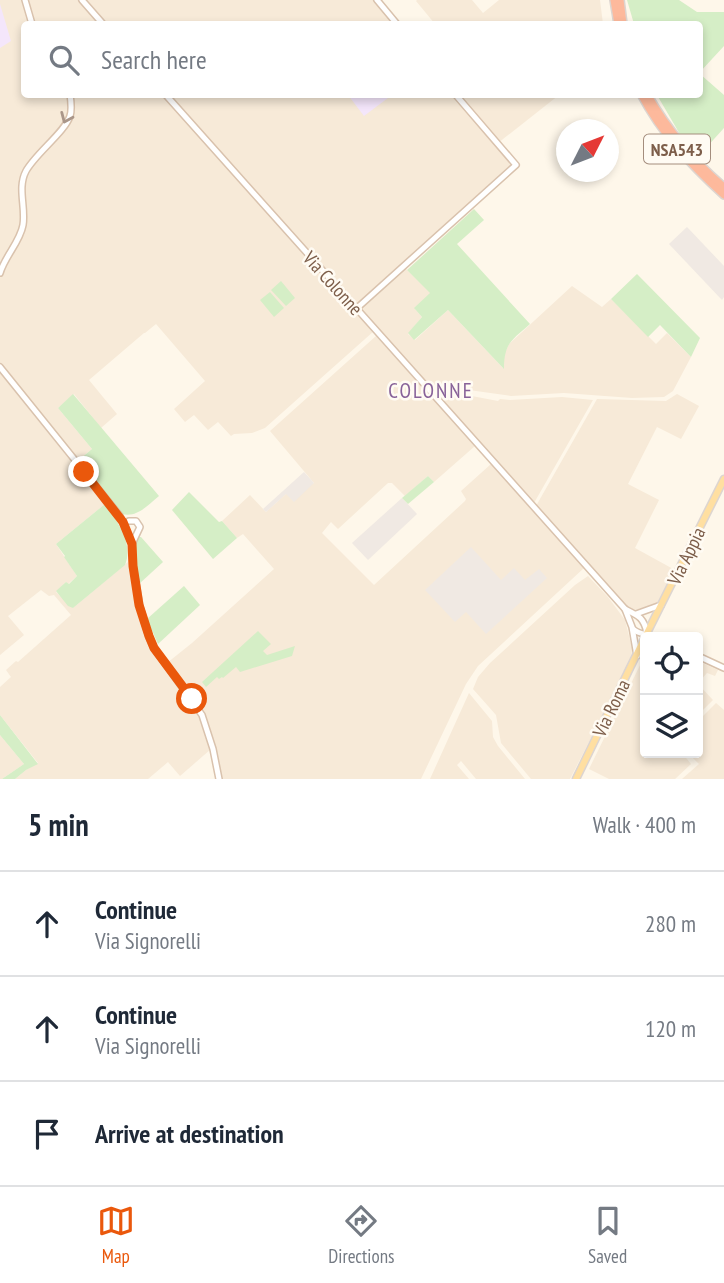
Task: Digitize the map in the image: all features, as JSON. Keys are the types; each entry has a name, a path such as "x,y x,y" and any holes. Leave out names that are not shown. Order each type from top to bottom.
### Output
{"highway":[{"path":"614,0 619,21"},
{"path":"620,0 620,21"},
{"name":"NSA543","path":"643,98 669,139 697,170 724,194"},
{"name":"NSA543","path":"650,98 674,135 711,176 724,186"}],"main road":[{"name":"Via Appia","path":"648,632 724,479"},
{"name":"Via Roma","path":"576,779 640,649"}],"street":[{"path":"25,0 31,21"},
{"path":"82,0 100,21"},
{"path":"376,0 394,21"},
{"path":"0,273 4,261 22,232 24,175 32,162 63,128 70,116 70,98"},
{"name":"Via Colonne","path":"169,98 625,608"},
{"path":"356,309 516,165 458,98"},
{"path":"0,367 129,529 139,605 149,636 154,648 202,715 214,749 219,779"},
{"path":"636,614 661,605"},
{"path":"625,608 645,622 646,632"},
{"path":"625,608 637,656"},
{"path":"632,628 640,633"},
{"path":"703,658 724,668"}],"shaded area":[{"path":"0,0 23,0 29,21 21,21 21,98 68,98 68,116 29,161 21,175 20,230 0,265"},
{"path":"27,0 78,0 97,21 34,21"},
{"path":"84,0 375,0 392,21 103,21"},
{"path":"472,0 483,13 499,0 600,0 603,21 433,21 416,1"},
{"path":"0,4 11,41 0,48"},
{"path":"73,98 165,98 374,331 265,428 231,436 218,422 208,430 194,415 185,422 174,409 205,381 156,324 89,380 117,414 101,428 74,394 58,408 92,449 77,461 0,364 0,278 5,261 23,232 22,192 26,176 33,163 72,117"},
{"path":"171,98 456,98 512,164 356,307"},
{"path":"350,98 388,98 364,116"},
{"path":"460,98 555,98 498,143"},
{"path":"687,227 724,266 722,300 669,244"},
{"path":"404,267 431,293 415,309 422,317 408,334 415,340 448,310 503,368 504,354 509,344 572,286 602,307 611,299 656,344 667,333 691,357 673,391 664,397 632,398 564,393 511,396 426,384 359,310"},
{"path":"376,336 475,446 434,482 428,476 405,496 392,483 388,483 338,529 331,522 322,533 374,585 465,501 461,491 491,464 584,568 478,666 466,684 421,779 221,779 205,716 167,663 274,569 243,534 237,538 222,521 250,495 266,512 287,493 314,483 270,431"},
{"path":"0,373 105,504 56,544 77,576 56,592 73,608 128,562 147,638 201,718 211,749 180,776 168,762 148,779 15,779 38,763 0,715 0,687 11,677 6,670 71,615 54,595 49,596 41,590 8,616 24,635 0,655"},
{"path":"435,389 498,401 562,397 593,400 534,503 433,391"},
{"path":"677,394 699,406 681,439 657,427 628,484 659,500 635,548 675,570 659,603 635,610 627,607 536,506 597,399 666,401"},
{"path":"304,472 314,483 294,502 286,494 266,512 263,509"},
{"path":"402,498 417,514 368,560 352,543"},
{"path":"471,547 501,580 514,568 525,580 539,569 547,578 486,634 466,612 455,622 425,590"},
{"path":"588,576 625,620 632,648 631,660 570,779 531,779 501,743 496,715 473,689 478,677 490,663"},
{"path":"703,663 718,670 715,676 707,673 703,678"},
{"path":"640,665 640,758 686,758 691,764 675,779 609,779 589,769"},
{"path":"703,689 713,700 703,710"},
{"path":"469,693 492,721 493,737 498,746 525,779 476,779 461,761 457,765 469,779 430,779"},
{"path":"716,703 724,710 724,779 682,779 699,764 693,758 703,758 703,716"},
{"path":"0,735 24,764 2,779 0,779"}],"green space":[{"path":"627,0 679,0 697,12 724,12 724,46 703,69 703,21 633,21"},
{"path":"703,77 724,95 724,128 695,160 659,98 703,98"},
{"path":"474,209 484,220 457,244 530,324 507,348 504,369 448,310 414,340 408,333 422,317 414,308 430,293 407,270"},
{"path":"637,274 700,338 691,357 660,325 648,337 611,299"},
{"path":"281,281 295,298 286,306 271,290"},
{"path":"270,292 284,308 274,317 260,300"},
{"path":"73,394 159,496 142,510 133,514 122,514 80,459 92,449 58,408"},
{"path":"428,476 434,482 408,504 402,498"},
{"path":"189,492 237,538 213,559 172,510"},
{"path":"105,504 126,541 125,565 73,608 68,606 56,591 77,576 56,544"},
{"path":"138,537 141,537 163,562 139,584 134,553"},
{"path":"184,586 200,605 158,644 147,619"},
{"path":"258,631 271,644 263,651 267,655 295,646 292,656 240,672 236,667 223,678 217,677 206,687 202,682"},
{"path":"0,715 38,764 15,779 2,779 24,764 0,735"}],"district":[{"name":"COLONNE","path":"431,390"}],"route":[{"path":"84,472 123,522 132,544 139,605 149,636 154,648 192,699"}]}
